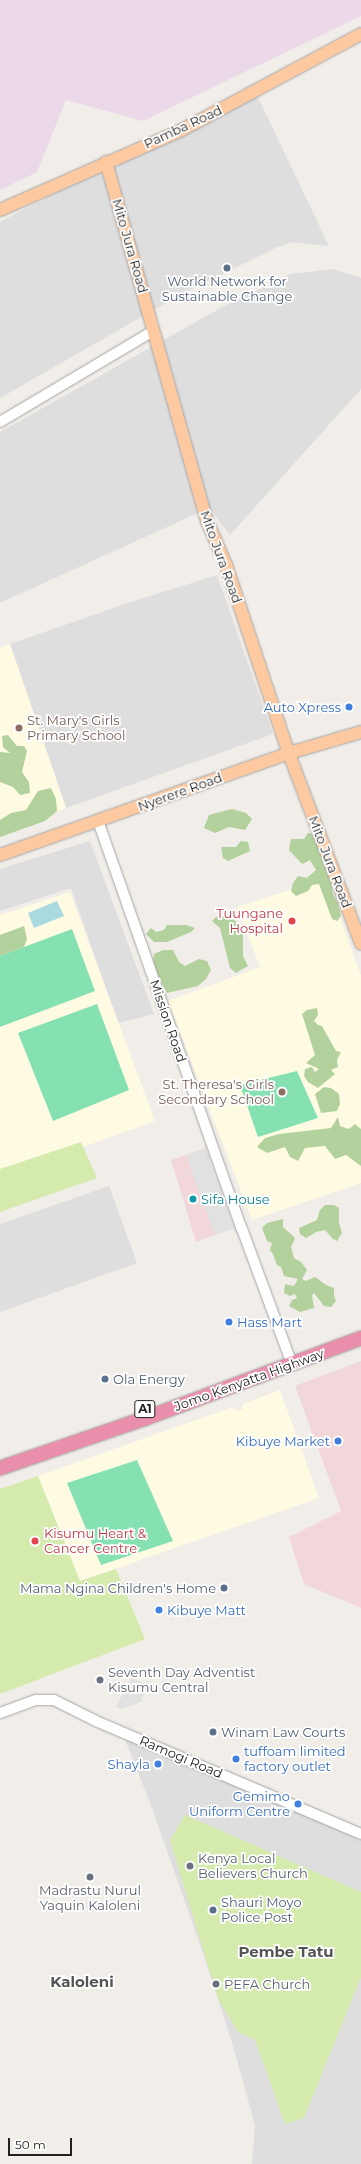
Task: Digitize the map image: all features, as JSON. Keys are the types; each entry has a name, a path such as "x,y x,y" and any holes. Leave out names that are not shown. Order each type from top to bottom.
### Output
{"highway":[{"name":"Jomo Kenyatta Highway","path":"0,1460 361,1330"},
{"name":"Jomo Kenyatta Highway","path":"0,1468 140,1421 361,1338"}],"main road":[{"name":"Pamba Road","path":"0,210 106,162 182,130 361,34"},
{"name":"Mito Jura Road","path":"106,162 207,521 226,565 289,754 356,919 361,944"},
{"name":"Nyerere Road","path":"0,855 289,754 361,732"}],"street":[{"path":"0,422 153,331"},
{"name":"Mission Road","path":"98,821 242,1229 289,1356"},
{"name":"Ramogi Road","path":"0,1713 36,1700 54,1700 96,1721 361,1834"}],"shaded area":[{"path":"0,0 361,0 361,16 143,121 66,100 37,172 0,190"},
{"path":"254,89 329,246 292,242 275,248 178,296 0,398 0,222"},
{"path":"333,269 361,278 361,389 230,535 209,508 0,603 0,432 226,305 291,274"},
{"path":"217,575 273,734 66,808 10,644 131,602"},
{"name":"St. Mary's Girls Primary School","path":"10,644 66,808 0,834 0,648"},
{"path":"90,841 154,1014 118,1023 71,888 0,911 0,869"},
{"name":"St. Theresa's Girls Secondary School","path":"326,878 361,976 361,1183 252,1220 168,1001 260,967 237,907"},
{"path":"70,892 155,1121 0,1177 0,915"},
{"path":"206,1148 234,1228 196,1242 171,1160"},
{"path":"206,1148 234,1228 215,1235 186,1155"},
{"path":"109,1186 137,1263 0,1312 0,1224"},
{"name":"Kibuye Market","path":"361,1361 361,1608 304,1584 289,1537 341,1511 295,1386"},
{"path":"280,1390 319,1498 80,1581 38,1476 233,1407 237,1411 242,1410 243,1404"},
{"path":"131,1678 148,1685 141,1702 122,1709 116,1707"},
{"path":"122,1732 361,1834 361,2164 252,2164 255,2125 233,2046 206,1962 152,1808"}],"green space":[{"path":"8,735 17,746 24,746 27,751 22,772 29,782 30,793 20,795 13,787 0,782 0,752 10,753 3,747 2,736"},
{"path":"51,788 56,799 57,811 45,821 0,837 0,820 11,813 26,810 38,791"},
{"path":"232,809 246,813 252,819 245,830 229,827 215,833 204,828 209,815"},
{"path":"308,833 314,834 330,878 333,894 338,903 341,916 337,921 332,919 319,884 312,885 308,891 296,896 291,891 293,883 298,876 307,878 316,870 310,860 302,864 289,850 291,839 304,839"},
{"path":"241,841 248,842 250,851 228,861 223,858 221,847 236,847"},
{"path":"229,916 240,925 243,933 243,956 248,966 236,973 230,968 220,928 212,921 216,917"},
{"path":"167,925 186,925 195,928 191,932 167,942 154,942 146,934 151,928 156,932 164,930"},
{"path":"24,926 27,939 24,947 0,956 0,935"},
{"path":"72,929 95,991 0,1027 0,956"},
{"path":"163,950 173,950 179,962 185,966 199,959 207,961 211,970 206,979 198,986 167,993 153,965 154,954"},
{"path":"97,1004 129,1090 53,1121 18,1033"},
{"path":"317,1008 318,1015 314,1021 318,1025 322,1026 336,1051 341,1052 337,1060 338,1067 331,1070 335,1074 318,1088 308,1082 304,1076 305,1069 312,1067 315,1072 319,1069 306,1063 315,1055 302,1014 307,1010"},
{"path":"297,1071 318,1118 258,1137 240,1085"},
{"path":"324,1087 331,1088 339,1094 340,1104 337,1111 321,1113 315,1094"},
{"path":"338,1117 340,1126 349,1129 355,1124 361,1129 361,1166 346,1155 335,1159 325,1146 305,1148 298,1161 290,1157 285,1147 267,1153 257,1147 265,1138 279,1134 331,1128"},
{"path":"81,1142 97,1178 0,1212 0,1169"},
{"path":"325,1205 334,1205 339,1208 339,1223 342,1233 337,1241 333,1239 325,1230 316,1232 306,1238 300,1234 299,1228 317,1220 320,1210"},
{"path":"283,1219 283,1227 295,1238 291,1247 294,1258 301,1262 307,1270 302,1279 306,1281 315,1277 326,1285 334,1288 334,1296 336,1301 331,1307 324,1306 314,1293 312,1295 314,1308 300,1312 289,1306 292,1300 297,1298 295,1294 290,1296 284,1293 285,1284 294,1286 298,1279 284,1276 281,1267 277,1265 270,1250 272,1243 267,1241 262,1228 267,1223"},
{"path":"137,1460 173,1541 101,1565 67,1483"},
{"path":"38,1476 80,1581 116,1569 145,1639 0,1694 0,1489"},
{"path":"185,1815 361,1892 361,1977 304,2118 285,2124 255,2040 238,2032 218,1999 170,1840"}],"water":[{"path":"57,901 64,916 34,928 28,913"}],"place":[{"name":"World Network for Sustainable Change","path":"227,268"},
{"name":"Auto Xpress","path":"349,707"},
{"name":"St. Mary's Girls Primary School","path":"19,728"},
{"name":"Tuungane Hospital","path":"292,921"},
{"name":"St. Theresa's Girls Secondary School","path":"282,1092"},
{"name":"Sifa House","path":"193,1199"},
{"name":"Hass Mart","path":"229,1322"},
{"name":"Ola Energy","path":"105,1379"},
{"name":"Kibuye Market","path":"338,1441"},
{"name":"Kisumu Heart & Cancer Centre","path":"35,1541"},
{"name":"Mama Ngina Children's Home","path":"224,1588"},
{"name":"Kibuye Matt","path":"159,1610"},
{"name":"Seventh Day Adventist Kisumu Central","path":"100,1680"},
{"name":"Winam Law Courts","path":"213,1732"},
{"name":"tuffoam limited factory outlet","path":"236,1759"},
{"name":"Shayla","path":"158,1764"},
{"name":"Gemimo Uniform Centre","path":"298,1804"},
{"name":"Kenya Local Believers Church","path":"190,1866"},
{"name":"Madrastu Nurul Yaquin Kaloleni","path":"90,1877"},
{"name":"Shauri Moyo Police Post","path":"213,1910"},
{"name":"PEFA Church","path":"216,1984"}],"district":[{"name":"Pembe Tatu","path":"286,1952"},
{"name":"Kaloleni","path":"82,1982"}]}
